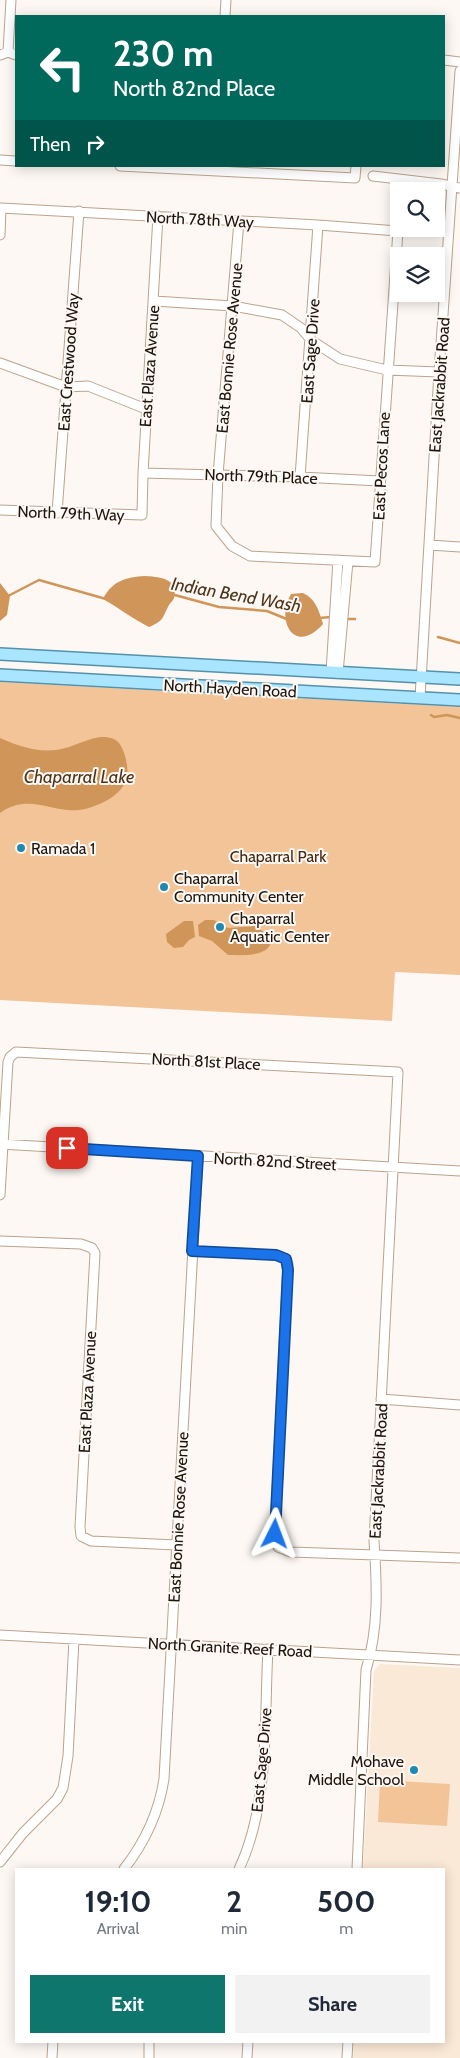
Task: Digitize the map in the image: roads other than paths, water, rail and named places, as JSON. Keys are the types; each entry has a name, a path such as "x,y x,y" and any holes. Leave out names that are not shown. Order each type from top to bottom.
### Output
{"main road":[{"name":"North Hayden Road","path":"0,654 460,679"},
{"name":"North Hayden Road","path":"0,675 460,700"}],"street":[{"path":"8,54 4,42 11,0"},
{"path":"225,15 226,0"},
{"path":"445,60 460,62"},
{"name":"East Jackrabbit Road","path":"420,698 439,372 456,187 460,71"},
{"path":"0,160 15,161"},
{"path":"153,167 219,169 355,178 356,167"},
{"path":"373,176 456,187"},
{"name":"North 78th Way","path":"0,235 1,208 390,230"},
{"name":"East Crestwood Way","path":"57,513 79,211"},
{"name":"East Plaza Avenue","path":"142,515 146,409 158,216"},
{"name":"East Bonnie Rose Avenue","path":"218,475 239,221"},
{"name":"East Sage Drive","path":"300,477 318,225"},
{"name":"East Pecos Lane","path":"343,561 375,562 398,237"},
{"path":"154,301 233,306 282,315 301,328 311,340 340,359 387,370 439,372"},
{"path":"0,364 66,387 88,386 146,409"},
{"name":"North 79th Place","path":"143,473 380,481"},
{"path":"218,475 216,526 232,546 250,556 343,561 334,673"},
{"name":"North 79th Way","path":"0,510 142,515"},
{"path":"429,545 460,547"},
{"name":"North 81st Place","path":"1,1144 8,1062 13,1053 20,1051 398,1072"},
{"name":"East Jackrabbit Road","path":"357,1868 366,1670 371,1655 376,1622 375,1555 381,1399 398,1072"},
{"path":"0,1195 1,1144"},
{"name":"North 82nd Street","path":"1,1144 460,1171"},
{"name":"East Bonnie Rose Avenue","path":"125,1868 149,1830 162,1794 198,1156"},
{"name":"East Plaza Avenue","path":"0,1241 81,1244 92,1248 95,1259 81,1536 91,1541 176,1545"},
{"path":"192,1251 276,1255 286,1259 288,1270 275,1534 278,1547 291,1552 460,1558"},
{"path":"381,1399 460,1405"},
{"name":"North Granite Reef Road","path":"0,1635 460,1660"},
{"path":"0,1862 23,1833 57,1799 62,1788 68,1756 74,1639"},
{"name":"East Sage Drive","path":"239,1868 248,1847 260,1795 268,1649"},
{"path":"52,2058 53,2043"},
{"path":"148,2058 149,2043"},
{"path":"247,2058 248,2043"},
{"path":"347,2058 348,2043"}],"water":[{"path":"145,576 167,580 174,586 175,591 174,599 162,619 149,627 103,599 111,588 120,581 132,577"},
{"path":"0,583 10,596 7,615 0,621"},
{"path":"303,593 314,602 323,624 313,633 304,637 296,636 290,631 285,615 291,594"},
{"name":"Chaparral Lake","path":"100,737 116,740 123,749 126,759 127,778 116,794 98,805 85,809 74,810 22,804 0,813 0,738 25,747 51,750 69,747"},
{"path":"205,920 214,920 228,928 256,926 270,937 270,945 263,952 228,955 212,941 199,936 198,925"},
{"path":"184,921 193,921 195,937 189,940 183,947 174,948 167,942 166,934"}],"waterway":[{"name":"Indian Bend Wash","path":"8,596 39,580 106,599"},
{"name":"Indian Bend Wash","path":"171,594 219,607 267,611 289,620"},
{"name":"Indian Bend Wash","path":"319,618 331,617"},
{"name":"Indian Bend Wash","path":"344,619 355,619"},
{"name":"Indian Bend Wash","path":"438,637 460,643"},
{"path":"431,715 434,717 447,715 460,718"}],"place":[{"name":"Ramada 1","path":"21,848"},
{"name":"Chaparral Community Center","path":"164,887"},
{"name":"Chaparral Aquatic Center","path":"220,927"},
{"name":"Mohave Middle School","path":"414,1770"}],"park label":[{"name":"Chaparral Park","path":"278,856"}]}
